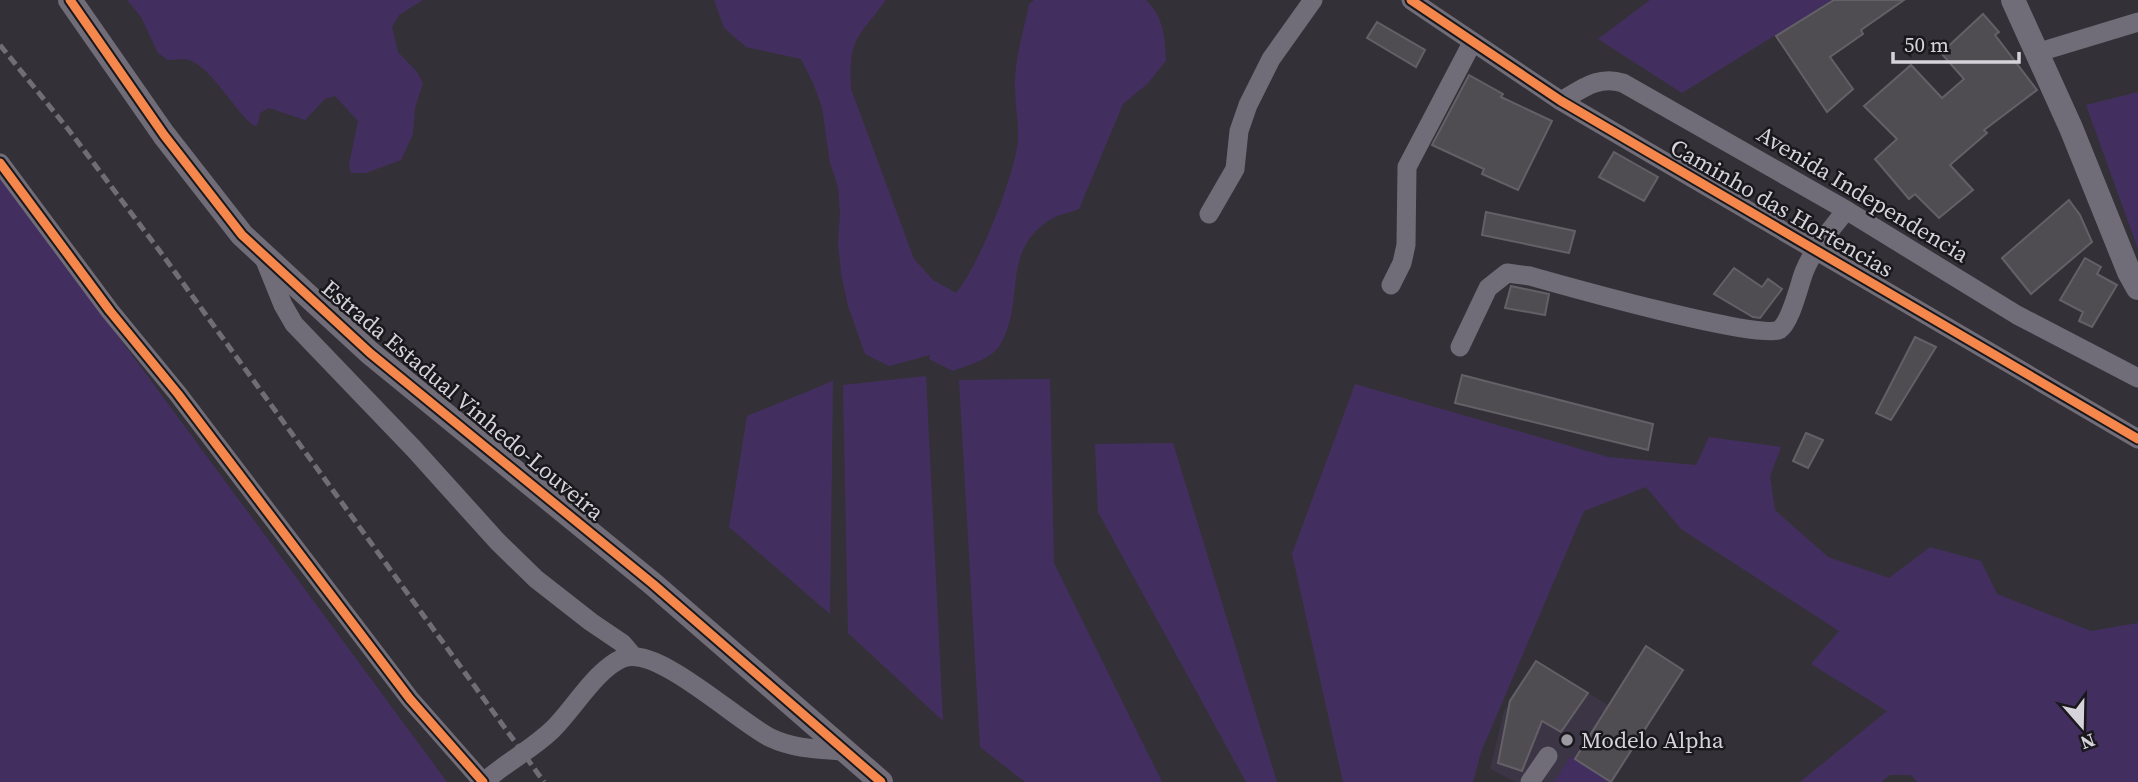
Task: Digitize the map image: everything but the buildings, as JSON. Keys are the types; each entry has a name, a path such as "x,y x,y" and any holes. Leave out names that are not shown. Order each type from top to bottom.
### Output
{"main road":[{"name":"Estrada Estadual Vinhedo-Louveira","path":"70,0 164,135 242,235 370,353 653,584 881,782"},
{"path":"2013,0 2071,128 2129,272 2138,288"}],"street":[{"path":"1209,214 1235,169 1239,131 1248,105 1271,59 1313,0"},
{"name":"Caminho das Hortencias","path":"1411,0 1561,101 2138,439"},
{"path":"2036,53 2138,22"},
{"path":"1391,285 1402,263 1406,245 1407,167 1472,43"},
{"name":"Avenida Independencia","path":"1561,101 1593,82 1606,79 1623,83 1846,209 2017,315 2138,377"},
{"path":"0,163 110,311 178,394 410,699 483,782 551,731 599,676 622,659 633,656 644,657 667,668 778,741 788,745 844,751"},
{"path":"1460,347 1488,288 1507,274 1530,276 1725,325 1777,331 1785,323 1806,267 1846,209"},
{"path":"263,254 283,306 294,324 405,439 497,541 536,579 622,643 633,656"},
{"path":"1530,782 1548,756"}],"shaded area":[{"path":"127,0 423,0 399,15 392,27 398,52 417,72 423,83 415,108 413,134 401,160 366,173 351,173 349,165 358,121 335,96 325,99 305,120 269,108 260,113 258,124 254,126 212,78 194,62 185,59 168,60 158,53 141,17"},
{"path":"714,0 886,0 862,31 853,48 851,89 914,259 933,280 956,293 985,243 1003,198 1015,157 1018,135 1015,77 1029,4 1034,0 1146,0 1160,21 1166,61 1147,84 1123,104 1079,209 1048,221 1033,234 1024,248 1008,329 996,350 979,361 953,371 929,359 930,355 889,366 865,354 848,306 838,242 838,187 830,163 822,107 813,83 801,59 746,47 724,28"},
{"path":"1650,0 1832,0 1682,93 1598,39"},
{"path":"2138,92 2138,249 2086,105"},
{"path":"0,176 447,782 0,782"},
{"path":"926,376 943,721 848,633 843,385"},
{"path":"1050,379 1054,563 1162,782 1025,782 980,747 959,380"},
{"path":"833,381 830,614 729,527 747,416"},
{"path":"1355,384 1608,457 1696,465 1709,437 1781,447 1770,476 1775,510 1828,557 1889,578 1930,547 1981,561 1997,594 2091,631 2138,623 2138,782 1917,782 1911,775 1890,775 1881,782 1800,782 1887,711 1811,664 1839,631 1681,529 1646,487 1584,511 1481,752 1473,782 1343,782 1292,554"},
{"path":"1173,443 1277,782 1246,782 1098,512 1095,444"},
{"name":"Modelo Alpha","path":"1646,646 1683,670 1612,782 1516,782 1490,769 1504,711 1536,661 1608,705"},
{"path":"1571,756 1611,782 1554,782"}],"railway":[{"path":"0,45 68,129 159,250 544,782"}],"cycle path":[{"path":"70,0 164,135 242,235 370,353 653,584 881,782"},
{"path":"1411,0 1561,101 2138,439"},
{"path":"0,163 110,311 178,394 410,699 483,782"}],"place":[{"name":"Modelo Alpha","path":"1567,740"}]}
